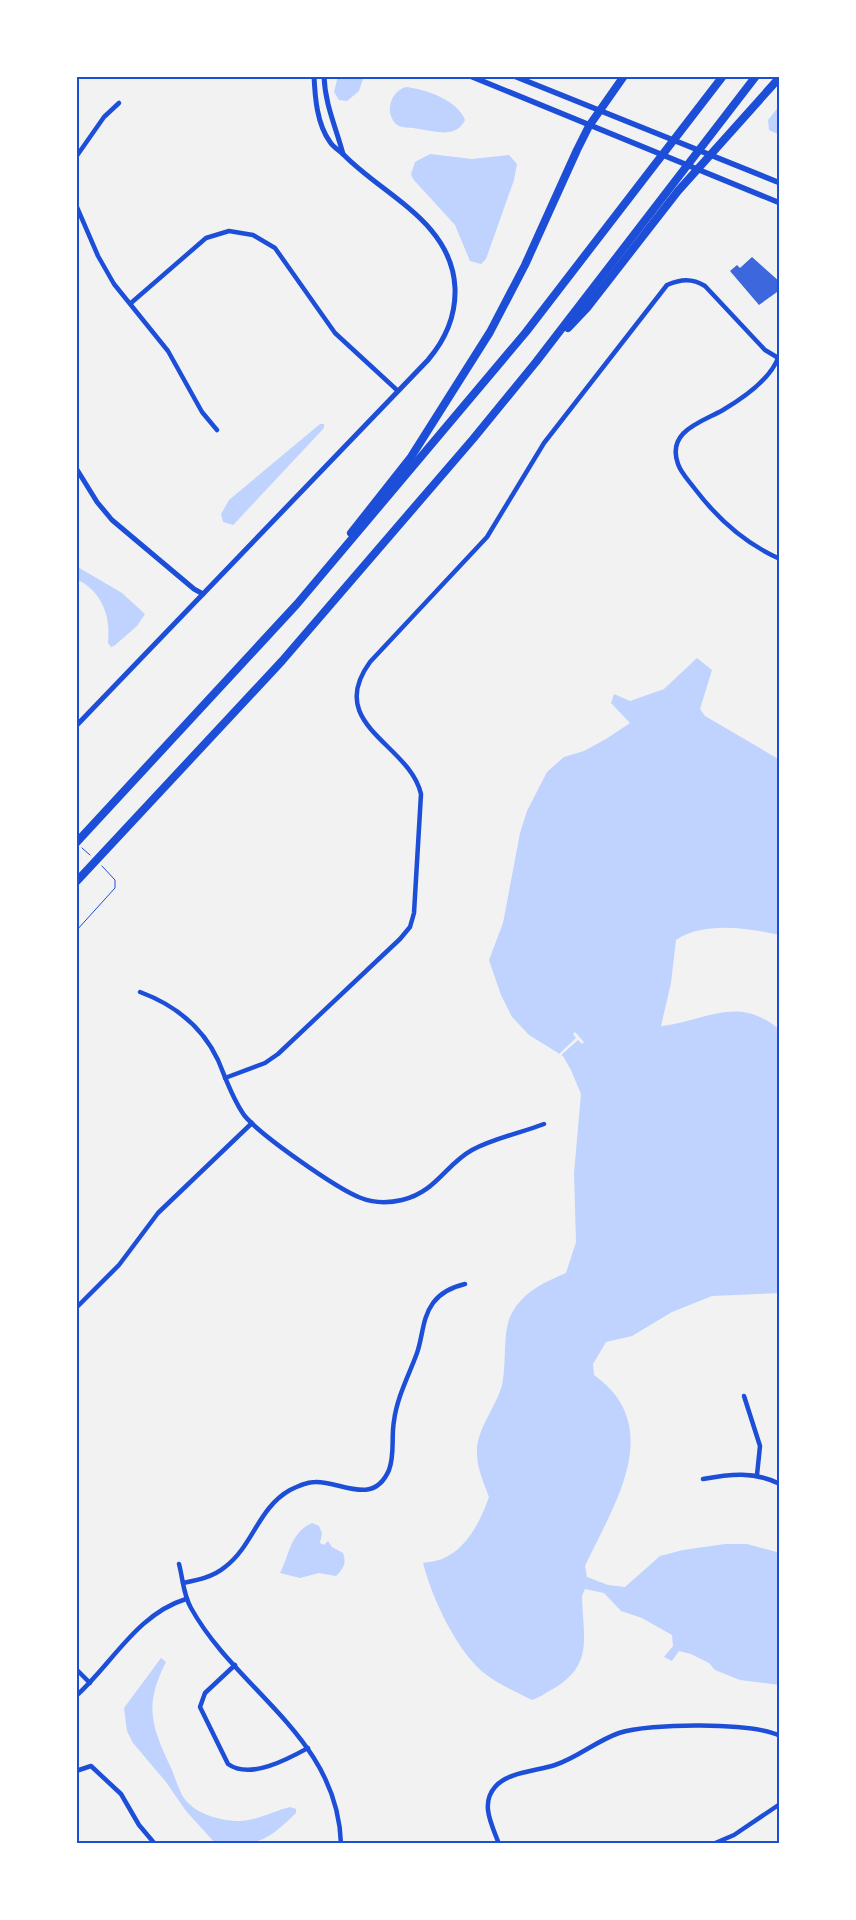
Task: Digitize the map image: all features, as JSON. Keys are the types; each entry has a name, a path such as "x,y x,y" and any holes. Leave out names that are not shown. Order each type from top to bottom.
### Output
{"highway":[{"path":"297,604 411,457 461,380 490,332 525,265 590,126 624,76"},
{"path":"76,843 297,604 526,332 723,76"},
{"path":"77,881 282,661 466,447 536,362 756,76"},
{"path":"536,362 587,308 678,192 780,77"}],"main road":[{"path":"470,76 780,203"},
{"path":"514,76 780,183"}],"street":[{"path":"76,726 435,352 448,329 455,298 452,267 442,244 432,229 352,164 344,154 330,143 320,120 314,76"},
{"path":"324,76 329,115 344,154"},
{"path":"76,157 104,117 119,102"},
{"path":"76,205 106,270 168,351 202,412 217,430"},
{"path":"130,303 206,238 229,231 253,235 275,248 335,333 398,391"},
{"path":"225,1078 265,1063 278,1054 400,939 413,921 421,794 413,775 371,731 361,716 357,692 361,675 370,662 487,537 544,443 667,285 677,280 696,280 705,286 765,350 779,359 768,376 724,410 687,428 680,436 676,455 683,474 720,519 780,559"},
{"path":"76,468 97,502 112,520 194,589 203,594"},
{"path":"140,992 164,1002 192,1022 209,1045 233,1097 252,1124 350,1193 362,1198 382,1202 404,1200 423,1192 472,1150 544,1124"},
{"path":"76,1308 119,1265 158,1213 252,1124"},
{"path":"183,1583 214,1574 234,1560 267,1508 288,1492 302,1485 315,1482 356,1491 376,1485 384,1478 392,1458 396,1406 418,1352 426,1315 441,1294 452,1287 465,1284"},
{"path":"744,1396 760,1446 757,1475"},
{"path":"703,1479 728,1475 757,1475 780,1484"},
{"path":"179,1564 186,1599 204,1628 289,1723 308,1748 332,1793 342,1844"},
{"path":"76,1696 90,1683 129,1636 166,1607 186,1599"},
{"path":"236,1665 201,1700 203,1714 228,1764 234,1769 254,1770 308,1748"},
{"path":"76,1669 90,1683"},
{"path":"499,1844 487,1807 489,1797 500,1781 559,1764 618,1733 663,1725 761,1729 780,1736"},
{"path":"76,1771 91,1766 120,1794 139,1826 155,1844"},
{"path":"713,1844 734,1836 780,1804"}],"path":[{"path":"76,931 115,888 113,876"}],"water":[{"path":"338,76 364,76 359,91 347,101 339,100 334,92"},
{"path":"406,87 431,93 448,101 456,107 465,120 461,126 451,132 438,132 397,125 391,115 391,103 396,93"},
{"path":"780,105 780,135 769,130 768,120"},
{"path":"430,154 472,159 509,155 517,164 514,180 486,259 481,264 470,261 455,225 413,179 411,174 415,162"},
{"path":"320,424 324,424 324,428 236,522 233,525 223,522 221,514 229,500"},
{"path":"76,566 122,593 145,614 137,626 114,646 111,647 108,643 108,623 103,605 92,590 76,579"},
{"path":"697,658 712,670 700,709 705,716 780,760 780,935 740,928 713,928 687,934 676,940 671,983 661,1026 722,1013 736,1012 750,1013 764,1019 780,1030 780,1293 712,1296 672,1312 632,1336 606,1342 593,1364 594,1375 616,1396 627,1418 631,1442 627,1467 619,1493 585,1566 587,1577 608,1585 625,1587 660,1556 683,1550 725,1544 747,1544 780,1553 780,1685 740,1680 715,1670 709,1663 691,1654 679,1651 672,1661 664,1657 673,1646 672,1635 642,1618 621,1611 604,1593 585,1589 582,1596 584,1638 580,1660 575,1670 566,1680 532,1700 488,1676 466,1654 440,1609 423,1563 442,1559 459,1548 472,1533 482,1515 489,1497 478,1465 478,1444 483,1427 502,1385 509,1320 517,1305 529,1293 566,1273 576,1242 574,1173 581,1094 563,1056 529,1035 512,1017 501,995 489,960 503,923 520,833 527,811 547,772 564,757 584,751 630,723 611,703 614,694 630,701 664,689"},
{"path":"312,1523 319,1526 322,1533 320,1543 324,1545 328,1541 332,1547 343,1553 345,1560 342,1568 336,1576 319,1573 300,1578 280,1573 295,1538 299,1532"},
{"path":"161,1658 166,1662 154,1692 153,1717 159,1741 182,1795 192,1807 199,1811 215,1818 231,1821 252,1819 290,1807 296,1809 296,1813 276,1831 260,1840 252,1842 216,1844 186,1811 166,1782 133,1743 127,1731 124,1708"}],"pier":[{"path":"575,1032 584,1042 582,1044 578,1040 560,1056 558,1055 576,1038 573,1034"}],"building":[{"path":"752,257 780,282 777,292 759,305 730,271 737,265 740,268"}]}
